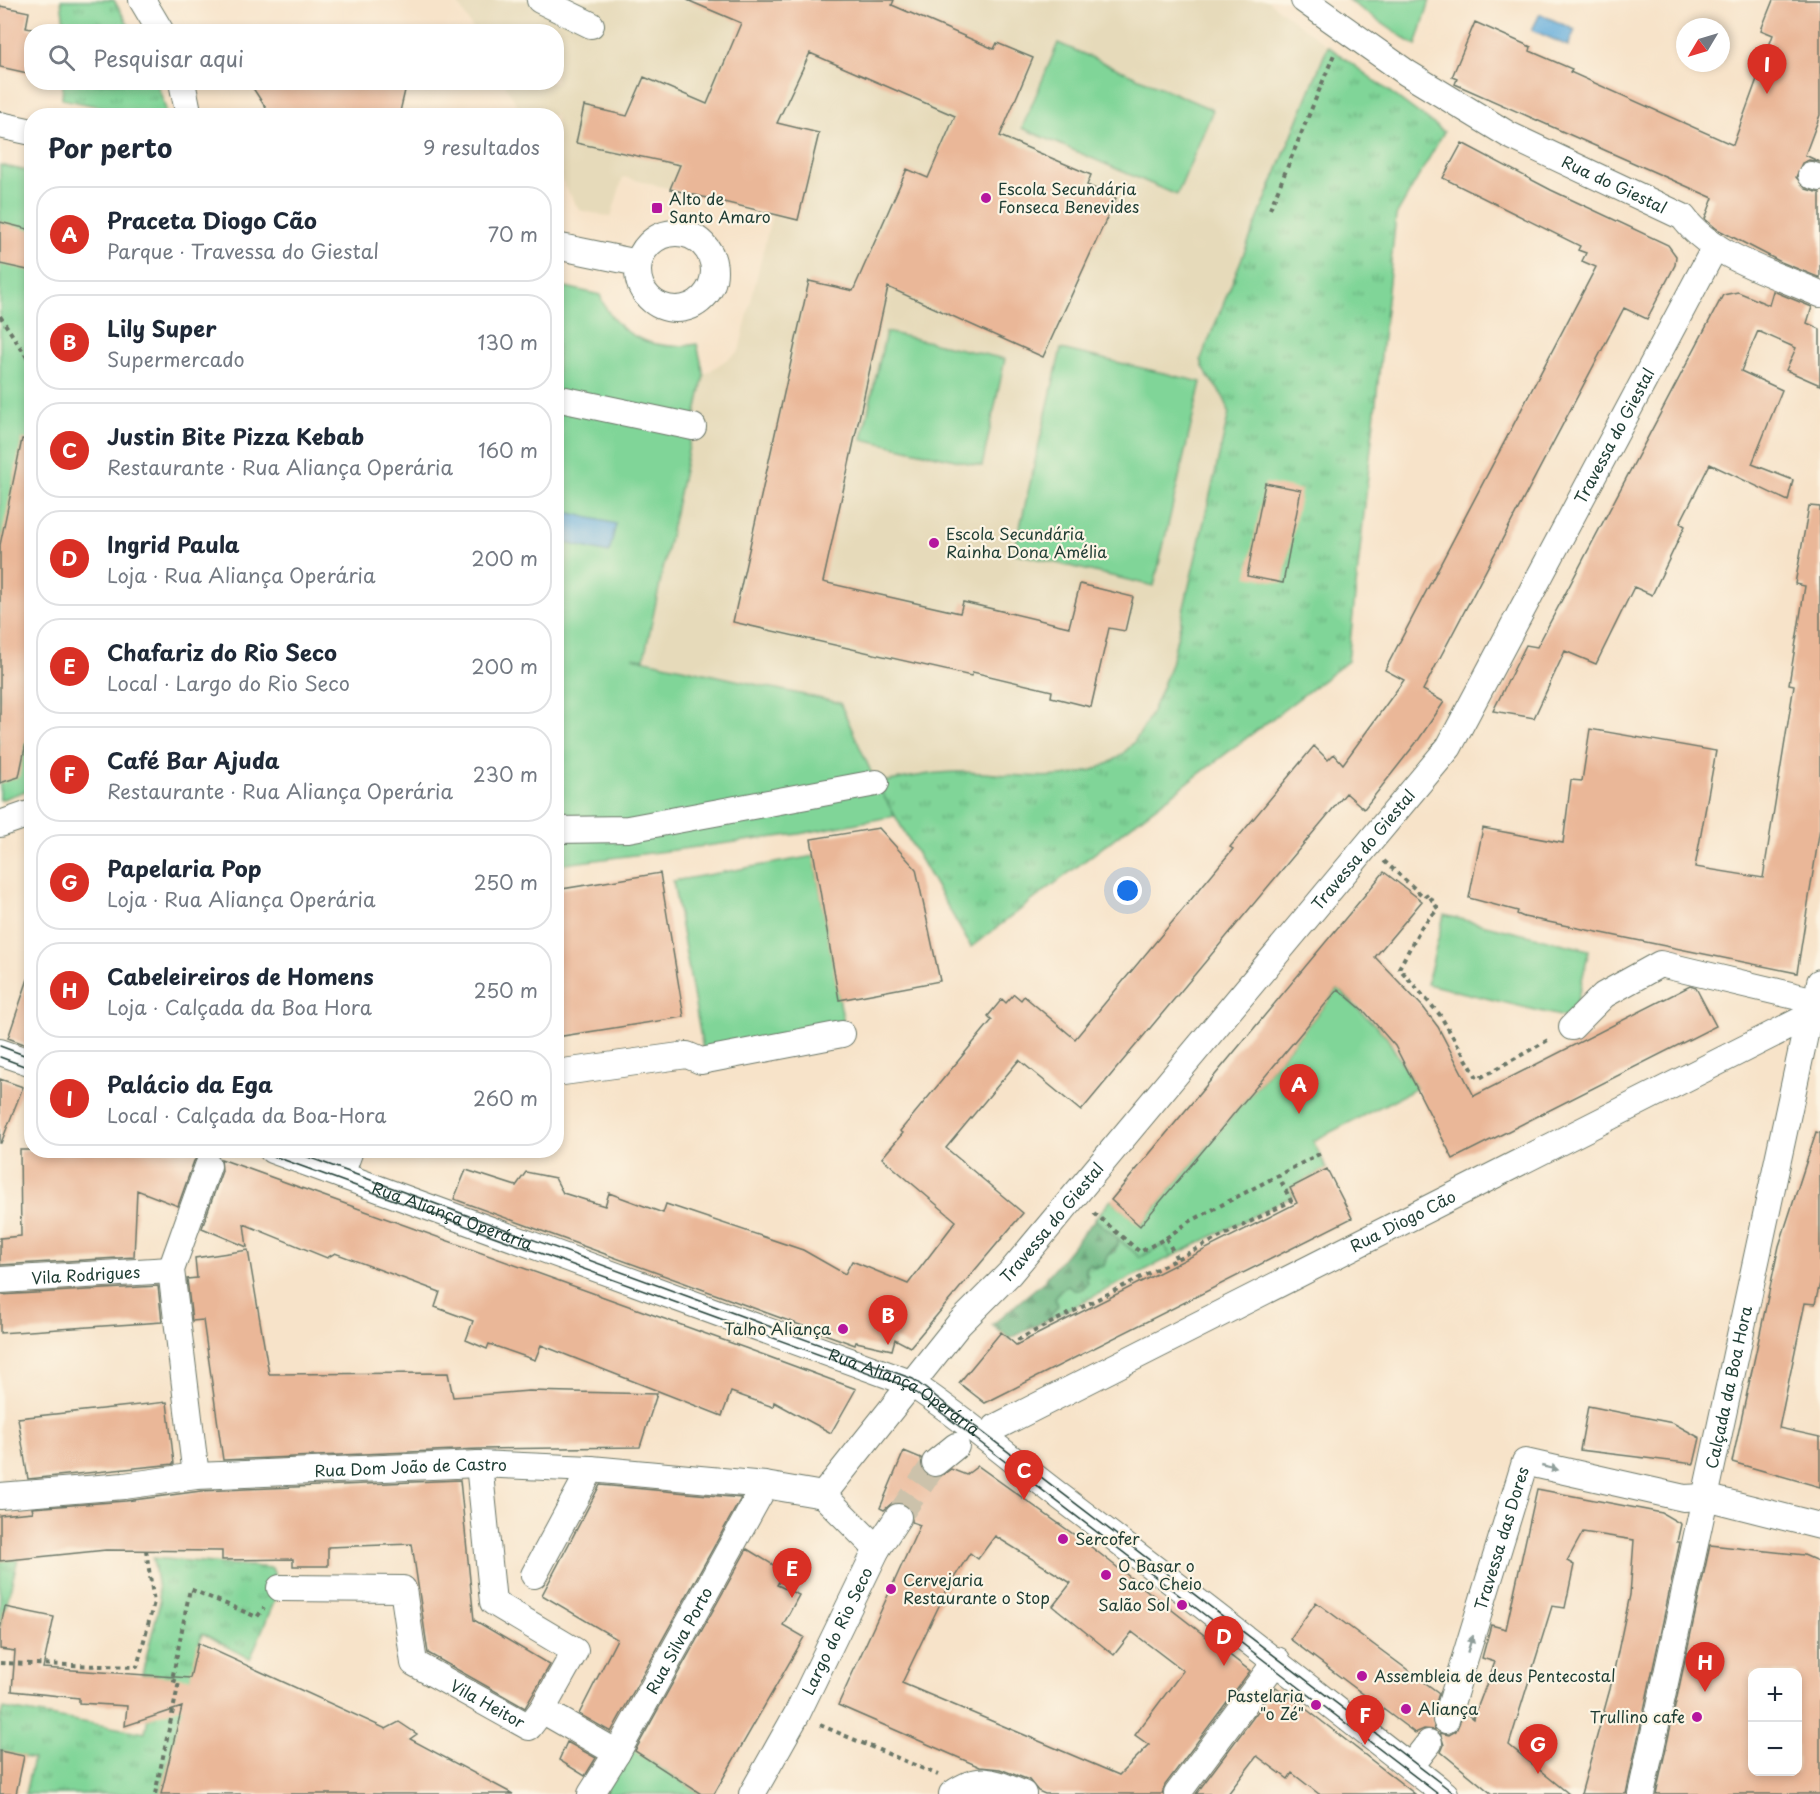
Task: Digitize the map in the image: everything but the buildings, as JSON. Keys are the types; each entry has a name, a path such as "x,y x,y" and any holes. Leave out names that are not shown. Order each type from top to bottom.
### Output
{"street":[{"path":"142,0 156,24"},
{"path":"540,0 591,25"},
{"name":"Rua do Giestal","path":"1304,0 1407,73 1509,135 1683,217 1695,233 1715,247 1820,294"},
{"path":"184,90 187,108"},
{"path":"0,125 24,130"},
{"name":"Travessa do Giestal","path":"910,1383 959,1324 1010,1273 1449,747 1715,247"},
{"path":"564,248 638,263"},
{"path":"564,400 693,427"},
{"path":"564,830 628,829 876,783"},
{"path":"0,824 24,816"},
{"path":"1572,1027 1604,995 1660,964 1816,1000"},
{"name":"Rua Diogo Cão","path":"996,1427 1816,1000"},
{"name":"Calçada da Boa Hora","path":"1641,1794 1816,1000"},
{"path":"564,1072 687,1055 701,1060 842,1034"},
{"path":"0,1052 24,1060"},
{"name":"Rua Aliança Operária","path":"295,1158 910,1383 954,1411 1028,1472 1277,1660 1445,1794"},
{"path":"342,1175 347,1158"},
{"path":"196,1476 171,1270 208,1166"},
{"name":"Vila Rodrigues","path":"0,1280 171,1270"},
{"path":"823,1495 893,1409 910,1383"},
{"path":"935,1463 956,1446"},
{"name":"Travessa das Dores","path":"1446,1720 1525,1462 1684,1498 1705,1497"},
{"path":"479,1464 493,1602 575,1651 542,1710"},
{"name":"Rua Dom João de Castro","path":"0,1496 124,1486 196,1476 479,1464 591,1469 765,1485 823,1495"},
{"path":"534,1575 591,1469"},
{"name":"Rua Silva Porto","path":"591,1794 617,1753 765,1485"},
{"name":"Largo do Rio Seco","path":"823,1495 877,1549"},
{"path":"1705,1497 1820,1526"},
{"name":"Largo do Rio Seco","path":"752,1794 797,1714 877,1549 898,1516"},
{"name":"Vila Heitor","path":"280,1588 404,1589 414,1663 530,1727 542,1710 617,1753"},
{"path":"1177,1794 1277,1660"},
{"path":"1410,1767 1429,1743"},
{"path":"958,1790 987,1780 1023,1794"}],"path":[{"path":"1270,209 1345,28"},
{"path":"0,316 24,354"},
{"path":"1366,846 1424,897 1428,894 1438,909 1422,926 1398,968 1419,988 1440,1015 1478,1079 1572,1027"},
{"path":"1097,1216 1140,1252 1187,1223 1323,1152"},
{"path":"1017,1340 1291,1201 1278,1175"},
{"path":"1166,1238 1177,1258"},
{"path":"0,1663 137,1667 154,1602 146,1550"},
{"path":"155,1794 179,1682 172,1680 190,1589 257,1617"},
{"path":"797,1714 958,1790"}],"shaded area":[{"path":"456,0 1267,0 1328,46 1201,359 1203,373 1221,392 1229,413 1171,664 1156,702 1134,742 1115,759 1086,773 1061,777 959,772 876,783 840,703 644,659 704,375 739,351 772,214 623,177 611,217 579,210 564,184 564,108 519,108 508,90 564,90 564,24 470,24"}],"green space":[{"path":"61,0 114,0 128,24 64,24"},
{"path":"1348,0 1430,0 1416,46"},
{"path":"1058,43 1213,110 1177,195 1022,128"},
{"path":"1328,46 1444,132 1396,216 1348,661 971,947 876,783 951,772 1030,776 1076,774 1098,768 1117,758 1134,742 1146,724 1171,664 1229,413 1224,398 1206,374 1201,359"},
{"path":"63,90 159,90 165,108 105,108 62,99"},
{"path":"0,165 24,170 24,791 0,800"},
{"path":"564,287 600,295 616,322 639,338 667,346 697,344 704,375 644,659 632,657 840,703 876,783 895,816 799,834 564,864"},
{"path":"886,332 1005,359 982,466 862,439"},
{"path":"1061,349 1201,382 1154,586 1014,553"},
{"path":"814,856 846,1036 705,1061 673,881"},
{"path":"1444,915 1589,950 1573,1019 1427,984"},
{"path":"1338,989 1386,1036 1417,1088 1313,1141 1327,1169 1290,1188 1293,1196 1171,1257 1164,1244 1140,1257 1095,1219 1111,1200 1141,1225"},
{"path":"1095,1219 1118,1239 1118,1245 1107,1256 1104,1266 1094,1268 1090,1263 1085,1268 1088,1283 1082,1289 1072,1289 1068,1286 1060,1290 1055,1298 1058,1306 1047,1320 1009,1339 992,1325 1043,1282"},
{"path":"1118,1239 1140,1257 1165,1244 1171,1257 1047,1320 1058,1306 1055,1298 1060,1289 1088,1276 1085,1268 1115,1251"},
{"path":"153,1558 272,1568 280,1588 250,1659 202,1633 161,1794 25,1794 33,1759 0,1751 0,1721 4,1708 145,1733 156,1675 142,1674 160,1602"},
{"path":"18,1559 0,1629 0,1561"},
{"path":"630,1747 701,1794 603,1794"}],"water":[{"path":"1540,14 1575,30 1568,46 1532,30"},
{"path":"564,512 616,524 609,553 564,543"}],"tunnel":[{"path":"898,1517 935,1463"}],"tram line":[{"path":"0,1046 24,1055"},
{"path":"0,1057 24,1066"},
{"path":"279,1158 908,1387 1438,1794"},
{"path":"311,1158 913,1379 1455,1794"}],"place":[{"name":"Palácio da Ega","path":"1767,94"},
{"name":"Escola Secundária Fonseca Benevides","path":"986,198"},
{"name":"Alto de Santo Amaro","path":"657,208"},
{"name":"Escola Secundária Rainha Dona Amélia","path":"934,543"},
{"name":"Praceta Diogo Cão","path":"1299,1114"},
{"name":"Talho Aliança","path":"843,1329"},
{"name":"Lily Super","path":"888,1345"},
{"name":"Justin Bite Pizza Kebab","path":"1024,1500"},
{"name":"Sercofer","path":"1063,1539"},
{"name":"O Basar o Saco Cheio","path":"1106,1575"},
{"name":"Cervejaria Restaurante o Stop","path":"891,1589"},
{"name":"Chafariz do Rio Seco","path":"792,1598"},
{"name":"Salão Sol","path":"1182,1605"},
{"name":"Ingrid Paula","path":"1224,1666"},
{"name":"Assembleia de deus Pentecostal","path":"1362,1676"},
{"name":"Cabeleireiros de Homens","path":"1705,1692"},
{"name":"Pastelaria \"o Zé\"","path":"1316,1705"},
{"name":"Aliança","path":"1406,1709"},
{"name":"Trullino cafe","path":"1697,1717"},
{"name":"Café Bar Ajuda","path":"1365,1745"},
{"name":"Papelaria Pop","path":"1538,1774"}]}
